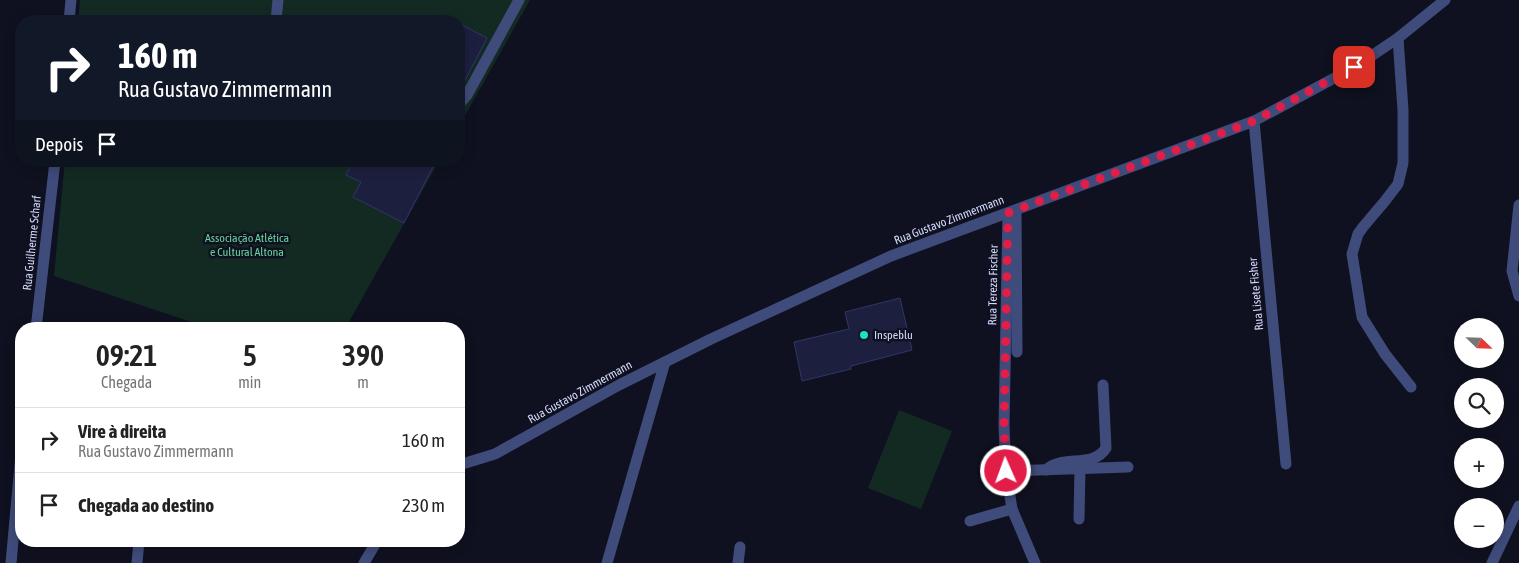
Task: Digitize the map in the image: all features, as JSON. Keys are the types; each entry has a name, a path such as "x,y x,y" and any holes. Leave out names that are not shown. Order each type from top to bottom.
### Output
{"street":[{"path":"70,15 71,0"},
{"path":"277,15 278,0"},
{"path":"465,97 520,0"},
{"name":"Rua Gustavo Zimmermann","path":"465,463 496,454 619,385 737,326 891,256 1254,121 1354,67 1398,38 1445,0"},
{"path":"1398,38 1403,110 1403,163 1398,184 1358,234 1352,254 1362,317 1385,354 1411,387"},
{"name":"Rua Lisete Fisher","path":"1254,121 1286,464"},
{"name":"Rua Guilherme Scharf","path":"37,322 54,167"},
{"path":"1519,205 1512,271 1519,296"},
{"path":"1012,211 1017,352"},
{"name":"Rua Tereza Fischer","path":"1012,211 1004,426 1006,471 1012,509 1035,563"},
{"path":"607,563 665,362"},
{"path":"1046,470 1055,464 1096,459 1102,454 1106,448 1103,385"},
{"path":"1006,471 1128,467"},
{"path":"1079,519 1080,468"},
{"path":"1492,563 1519,506"},
{"path":"970,521 1012,509"},
{"path":"11,563 15,519"},
{"path":"137,563 138,547"},
{"path":"364,563 373,547"},
{"path":"738,563 740,547"}],"green space":[{"path":"80,0 530,0 465,115 465,15 79,15"},
{"name":"Associação Atlética e Cultural Altona","path":"64,167 436,167 349,322 191,322 54,276"},
{"path":"899,410 952,431 921,509 868,488"}],"building":[{"path":"465,27 487,38 465,80"},
{"path":"350,167 433,167 404,223 353,197 361,182 346,175"},
{"path":"900,298 912,350 851,366 851,369 802,381 794,342 849,329 845,312"}],"place":[{"name":"Inspeblu","path":"864,335"}],"route":[{"path":"1006,471 1004,426 1008,213 1254,121 1354,67"}]}
